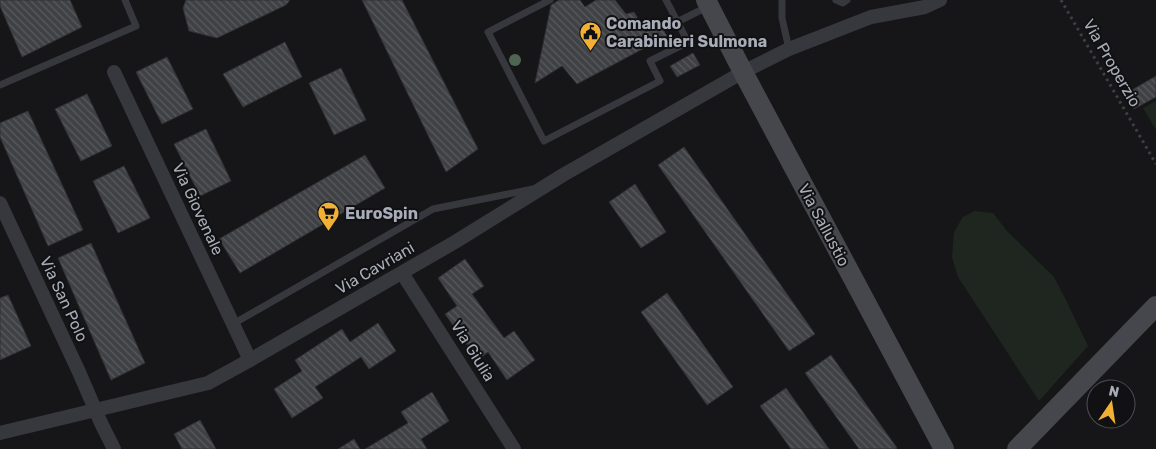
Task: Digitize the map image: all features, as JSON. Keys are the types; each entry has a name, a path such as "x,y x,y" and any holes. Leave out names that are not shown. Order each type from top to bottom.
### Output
{"street":[{"name":"Via Cavriani","path":"0,434 208,383 402,273 544,187 743,72 789,49 871,17 925,7 940,0"},
{"name":"Via Sallustio","path":"708,3 944,449"},
{"name":"Via Giovenale","path":"114,72 250,360"},
{"name":"Via San Polo","path":"0,203 114,449"},
{"name":"Via Giulia","path":"402,273 514,449"},
{"path":"1016,449 1156,306"}],"lane":[{"path":"0,85 136,26 125,0"},
{"path":"550,0 488,32 544,141 660,82 650,62 688,42 666,0"},
{"path":"782,0 782,18 789,49"},
{"path":"836,0 843,3 847,0"},
{"path":"677,22 708,3"},
{"path":"233,324 433,209 544,187"}],"path":[{"name":"Via Properzio","path":"1061,0 1156,164"}],"shaded area":[{"path":"1156,101 1156,130 1143,108"},
{"path":"975,211 993,213 1007,231 1054,277 1088,346 1039,401 958,277 952,257 954,232 963,217"}],"building":[{"path":"0,0 70,0 82,27 22,57 0,6"},
{"path":"186,0 290,0 286,5 217,38 189,31 183,8"},
{"path":"362,0 402,0 478,149 446,172"},
{"name":"Comando Carabinieri Sulmona","path":"559,0 580,0 585,7 596,0 615,0 626,14 634,12 646,32 659,23 667,36 577,84 562,66 535,83 551,5"},
{"path":"285,42 302,77 243,107 223,74"},
{"path":"693,53 700,65 677,77 670,66"},
{"path":"167,57 193,109 162,124 136,72"},
{"path":"341,68 366,120 334,135 309,83"},
{"path":"1156,76 1156,97 1134,109 1125,94"},
{"path":"87,94 112,146 81,161 55,109"},
{"path":"28,111 83,230 48,246 0,137 0,123"},
{"path":"206,129 231,181 200,196 174,144"},
{"path":"684,147 815,334 789,351 658,165"},
{"path":"365,155 385,188 240,273 219,239"},
{"path":"124,166 150,218 118,233 93,181"},
{"path":"635,184 666,232 641,248 609,202"},
{"path":"91,243 145,363 111,380 58,258"},
{"path":"465,259 484,286 472,294 504,338 514,331 535,360 507,380 488,352 478,360 445,314 457,306 438,278"},
{"path":"667,293 733,387 707,405 641,312"},
{"path":"8,295 31,346 0,360 0,298"},
{"path":"378,323 396,351 369,369 361,357 315,387 323,398 292,418 274,389 302,371 295,360 342,329 350,342"},
{"path":"831,355 896,449 859,449 805,373"},
{"path":"786,388 829,449 791,449 760,406"},
{"path":"432,392 449,421 421,439 427,449 365,449 408,423 401,412"},
{"path":"200,420 216,449 182,449 174,434"},
{"path":"354,439 360,449 338,449"}],"place":[{"name":"Comando Carabinieri Sulmona","path":"590,51"},
{"name":"EuroSpin","path":"329,232"}]}
